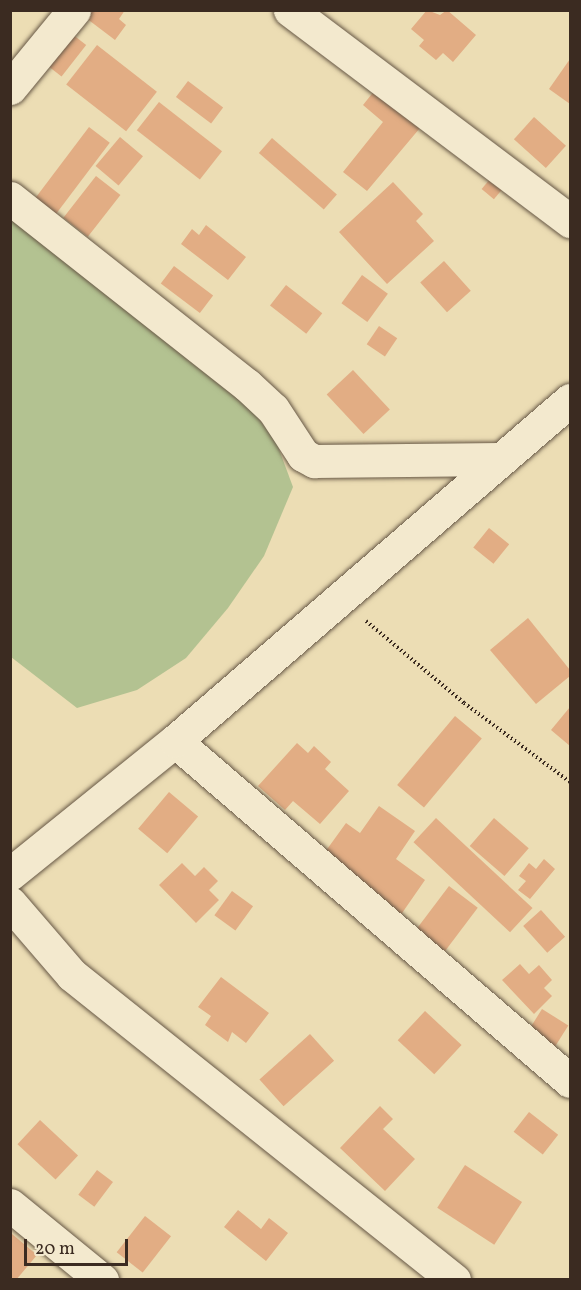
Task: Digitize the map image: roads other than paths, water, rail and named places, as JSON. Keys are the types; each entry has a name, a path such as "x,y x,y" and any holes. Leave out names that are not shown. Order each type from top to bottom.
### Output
{"street":[{"path":"10,88 74,10"},
{"path":"290,10 570,221"},
{"path":"10,198 247,385 273,409 303,455 314,461 501,459"},
{"path":"10,874 175,741 570,400"},
{"path":"175,741 570,1081"},
{"path":"10,903 72,975 454,1280"},
{"path":"10,1205 102,1280"}]}
